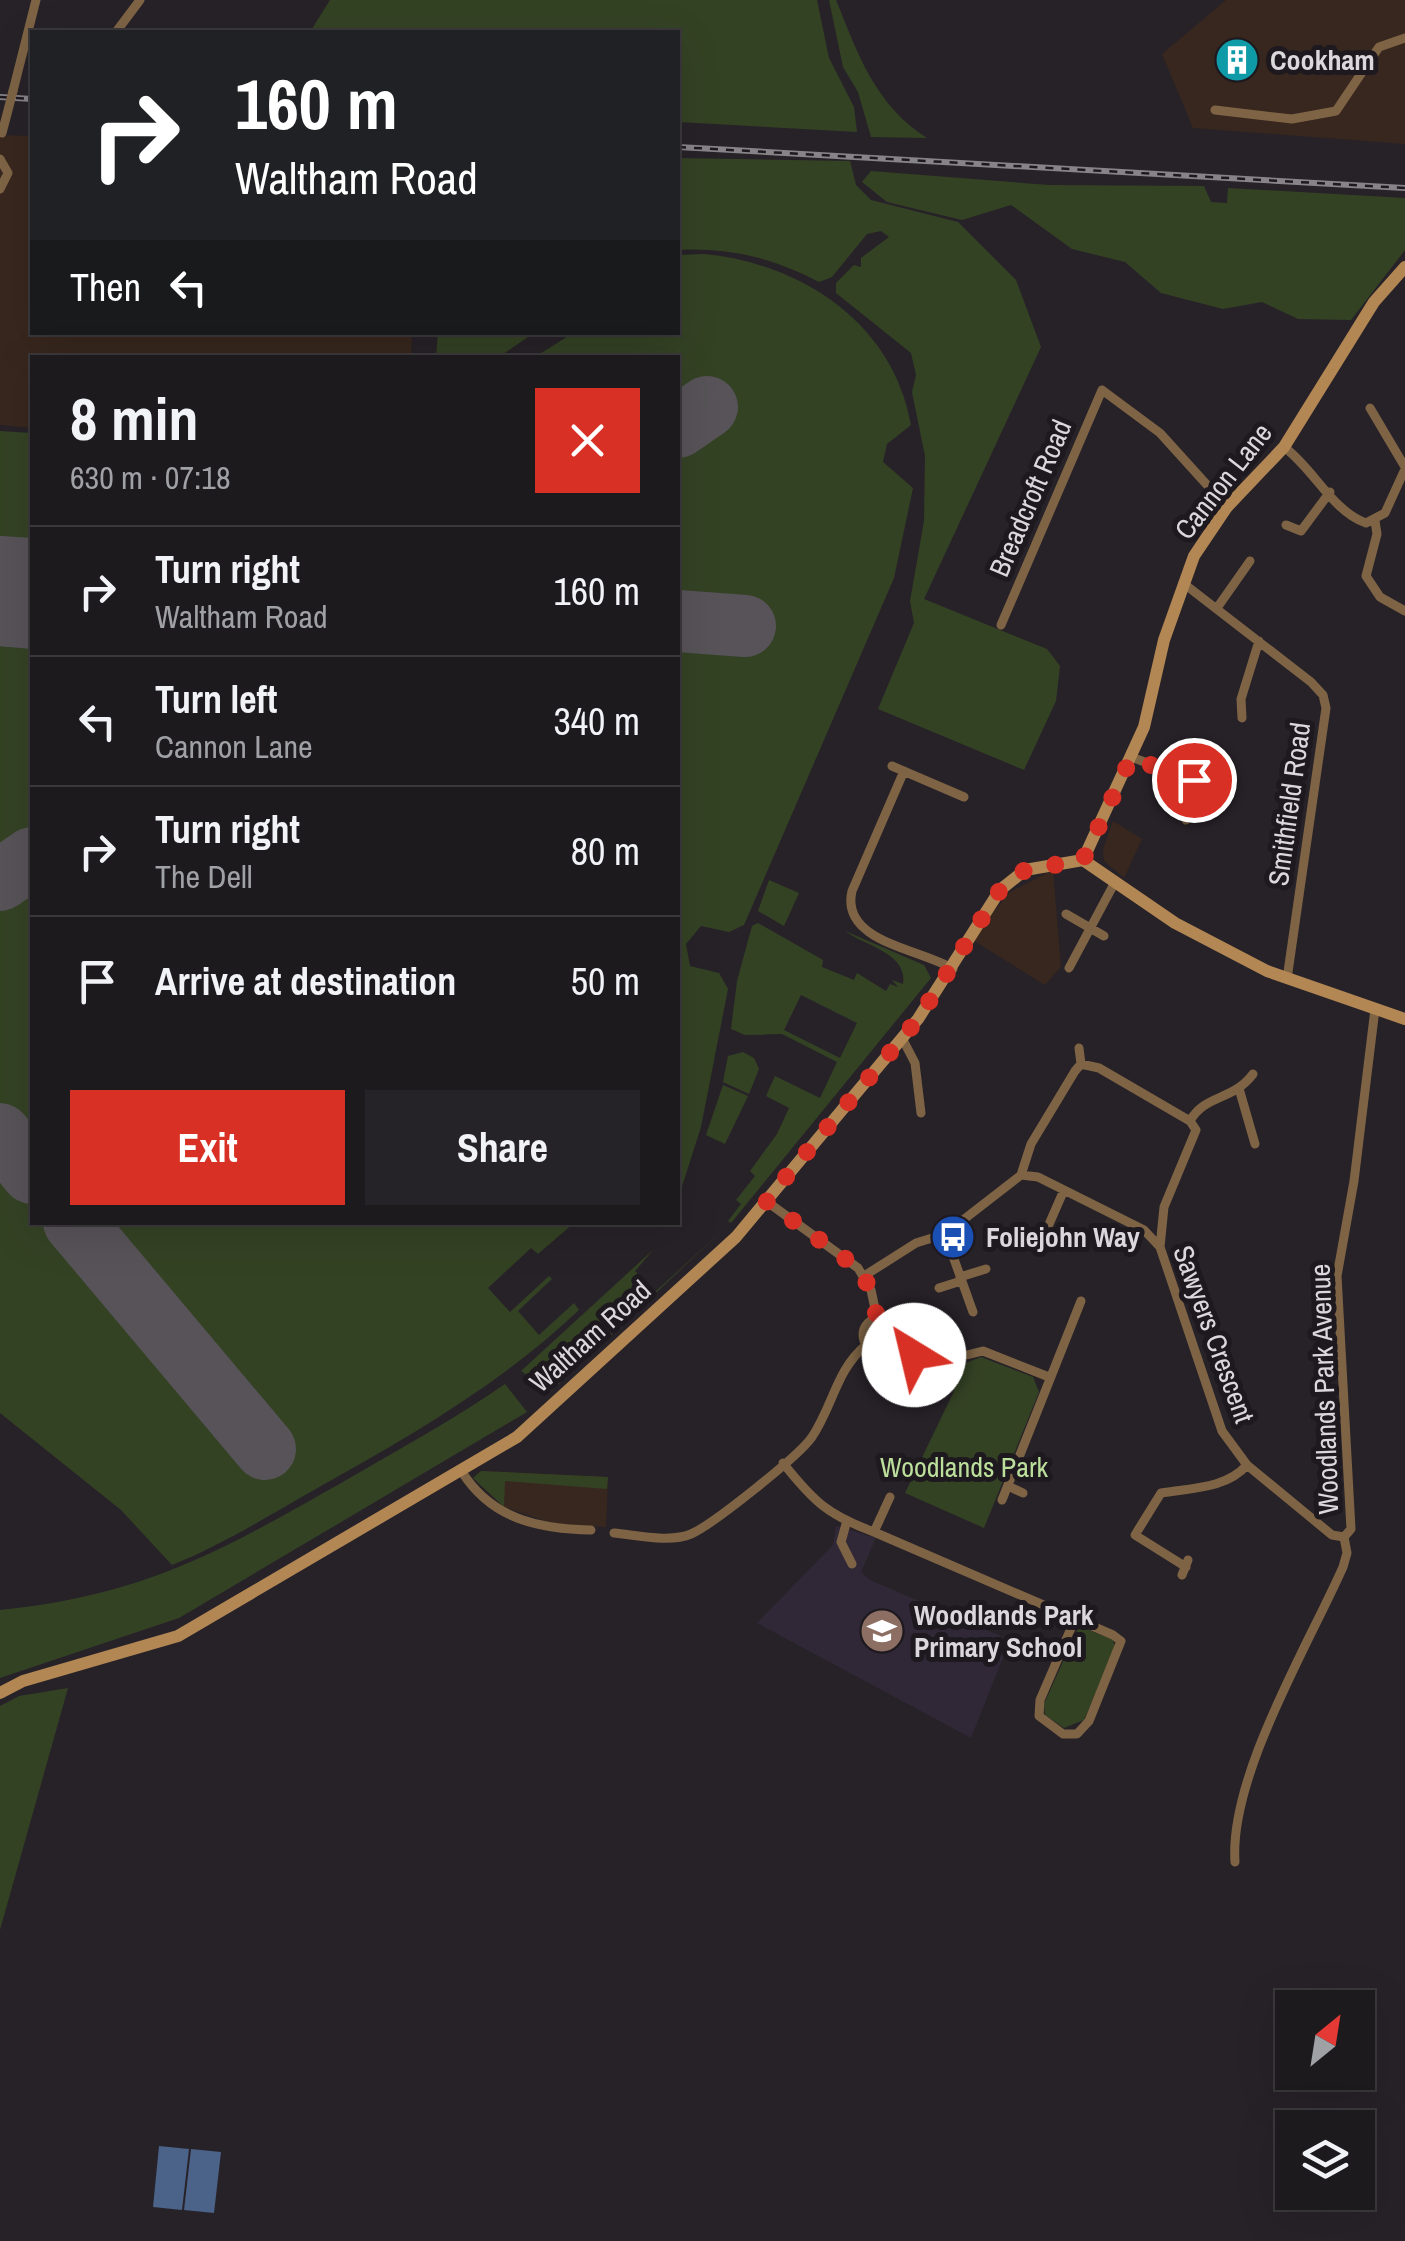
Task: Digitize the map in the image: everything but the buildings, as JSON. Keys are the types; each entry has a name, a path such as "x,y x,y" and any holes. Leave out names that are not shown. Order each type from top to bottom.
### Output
{"street":[{"path":"1,137 36,0"},
{"path":"118,30 140,0"},
{"path":"1215,110 1292,119 1336,111 1380,47 1405,38"},
{"path":"0,159 8,173 0,190"},
{"name":"Cannon Lane","path":"1083,860 1144,728 1183,583 1194,556 1227,507 1284,447 1374,302 1405,267"},
{"name":"Breadcroft Road","path":"1001,625 1102,390 1160,433 1227,507"},
{"path":"1284,447 1307,464 1341,510 1366,523 1375,521 1385,513 1405,468 1370,408"},
{"path":"1286,525 1301,530 1330,492"},
{"path":"1375,521 1377,534 1366,576 1380,597 1405,611"},
{"path":"1217,608 1250,561"},
{"name":"Smithfield Road","path":"1183,583 1311,682 1322,695 1326,708 1287,979"},
{"path":"1242,718 1241,699 1259,642"},
{"path":"1131,758 1194,780 1204,789"},
{"path":"892,766 964,797"},
{"path":"904,771 852,890 850,906 863,929 953,969"},
{"path":"1186,820 1204,789 1216,785"},
{"path":"1083,860 1175,923 1287,979 1405,1020"},
{"name":"Waltham Road","path":"0,1693 23,1681 178,1636 516,1437 736,1237 902,1038 953,969 1000,890 1025,870 1083,860"},
{"path":"1068,968 1115,882"},
{"path":"1066,914 1104,936"},
{"name":"Woodlands Park Avenue","path":"1235,1862 1243,1802 1258,1746 1347,1553 1336,1276 1354,1180 1375,1010"},
{"path":"902,1038 915,1063 921,1113"},
{"path":"864,1276 916,1243 945,1234 1021,1175 1032,1144 1082,1064 1080,1048"},
{"path":"1082,1064 1098,1068 1190,1120 1196,1136 1161,1222 1160,1247"},
{"path":"1190,1120 1196,1109 1240,1092 1254,1074"},
{"path":"1240,1092 1255,1144"},
{"name":"Sawyers Crescent","path":"1021,1175 1064,1190 1144,1230 1160,1247 1202,1384 1222,1431 1247,1466 1332,1535 1347,1533"},
{"path":"1043,1238 1064,1190"},
{"path":"766,1201 864,1276 877,1318"},
{"path":"1144,1230 1161,1222"},
{"path":"945,1234 973,1312"},
{"path":"939,1288 986,1269"},
{"path":"1002,1500 1081,1301"},
{"path":"1076,1314 1088,1319"},
{"path":"866,1345 864,1328 877,1318 888,1320 896,1328 896,1344"},
{"path":"896,1344 934,1364 982,1351 1049,1377"},
{"path":"866,1345 881,1353 896,1344"},
{"path":"614,1534 689,1535 782,1464 812,1436 847,1360 866,1345"},
{"path":"782,1464 806,1493 846,1524 874,1532 1076,1619 1113,1635 1120,1641 1120,1651 1089,1720 1077,1734 1063,1734 1039,1716 1040,1700 1076,1619"},
{"path":"1186,1567 1134,1535 1161,1493 1220,1484 1236,1478 1247,1466"},
{"path":"462,1472 489,1504 516,1520 545,1529 591,1530"},
{"path":"1008,1486 1024,1493"},
{"path":"874,1532 890,1497"},
{"path":"846,1524 841,1542 852,1564"}],"shaded area":[{"path":"1226,0 1405,0 1405,144 1193,128 1162,54"},
{"path":"0,135 30,136 30,335 412,335 411,355 30,355 30,428 0,425"},
{"path":"1113,821 1142,839 1124,878 1104,861 1103,849"},
{"path":"1053,870 1061,967 1045,985 971,939 1010,892"},
{"path":"481,1471 608,1477 606,1527 554,1524 504,1507 473,1478"},
{"name":"Woodlands Park Primary School","path":"836,1526 876,1538 861,1572 870,1580 1010,1640 971,1738 757,1623 833,1545"}],"green space":[{"path":"330,0 817,0 829,58 854,107 857,132 680,122 680,30 311,30"},
{"path":"829,0 836,0 881,94 909,125 927,138 871,137 858,92 843,67"},
{"path":"680,158 850,161 856,185 871,200 958,222 1016,280 1041,347 924,599 1047,649 1060,666 1056,701 1024,770 878,709 914,623 910,601 924,521 925,456 912,392 916,375 911,353 836,293 836,283 854,265 861,267 861,258 889,237 881,231 867,234 832,277 819,282 785,266 716,250 680,250"},
{"path":"871,171 1049,185 1204,186 1211,202 1227,203 1228,188 1405,198 1405,250 1351,320 1298,319 1262,302 1223,309 1161,293 1125,262 1072,249 1011,205 962,220 887,202 862,182"},
{"path":"704,254 774,270 837,304 863,328 885,356 901,388 911,425 887,444 883,462 913,488 894,578 744,925 729,932 701,926 686,944 690,966 719,973 728,989 701,1127 680,1193 680,355 538,355 570,335 680,335 680,255"},
{"path":"438,335 531,335 502,355 436,355"},
{"path":"0,431 30,433 30,1225 572,1225 538,1254 531,1248 488,1288 510,1312 549,1276 552,1279 518,1311 539,1335 574,1303 579,1310 518,1362 419,1430 244,1530 172,1565 121,1510 0,1413"},
{"path":"769,880 799,893 784,926 758,911"},
{"path":"758,923 823,960 822,967 854,980 857,973 886,991 890,984 898,987 892,980 903,984 899,965 883,951 845,931 924,965 931,978 731,1223 728,1221 741,1204 736,1200 755,1176 750,1171 777,1134 789,1108 766,1096 775,1076 820,1098 837,1062 782,1034 745,1035 731,1029 737,981 752,926","holes":["801,995 857,1023 840,1058 784,1030"]},
{"path":"743,1052 754,1058 759,1069 749,1094 723,1082 728,1056"},
{"path":"723,1085 748,1096 725,1144 706,1135"},
{"path":"723,1230 550,1392 521,1371 654,1249 635,1271 655,1292"},
{"name":"Woodlands Park","path":"981,1357 1033,1377 1039,1392 984,1528 905,1493 954,1391 943,1384 952,1368"},
{"path":"505,1384 527,1412 179,1618 0,1678 0,1610 98,1593 182,1566 303,1504"},
{"path":"481,1471 608,1477 607,1489 505,1481 504,1507 473,1478"},
{"path":"1079,1626 1113,1640 1115,1647 1084,1720 1064,1728 1045,1715 1044,1704"},
{"path":"68,1688 0,1930 0,1706 19,1696"}],"water":[{"path":"159,2146 189,2149 182,2210 153,2207"},
{"path":"191,2149 221,2152 214,2213 184,2210"}],"runway":[{"path":"680,426 707,407"},
{"path":"0,567 30,569"},
{"path":"0,615 30,618"},
{"path":"680,621 745,626"},
{"path":"0,880 30,859"},
{"path":"0,1134 30,1171"},
{"path":"77,1225 265,1449"}],"railway":[{"path":"0,97 30,99"},
{"path":"680,147 1405,188"}],"place":[{"name":"Cookham","path":"1237,60"},
{"name":"Foliejohn Way","path":"953,1237"},
{"name":"Woodlands Park Primary School","path":"882,1631"}],"route":[{"path":"914,1355 896,1344 898,1333 892,1323 877,1318 871,1290 858,1268 766,1201 918,1019 1000,890 1025,870 1083,860 1131,758 1194,780"}]}
